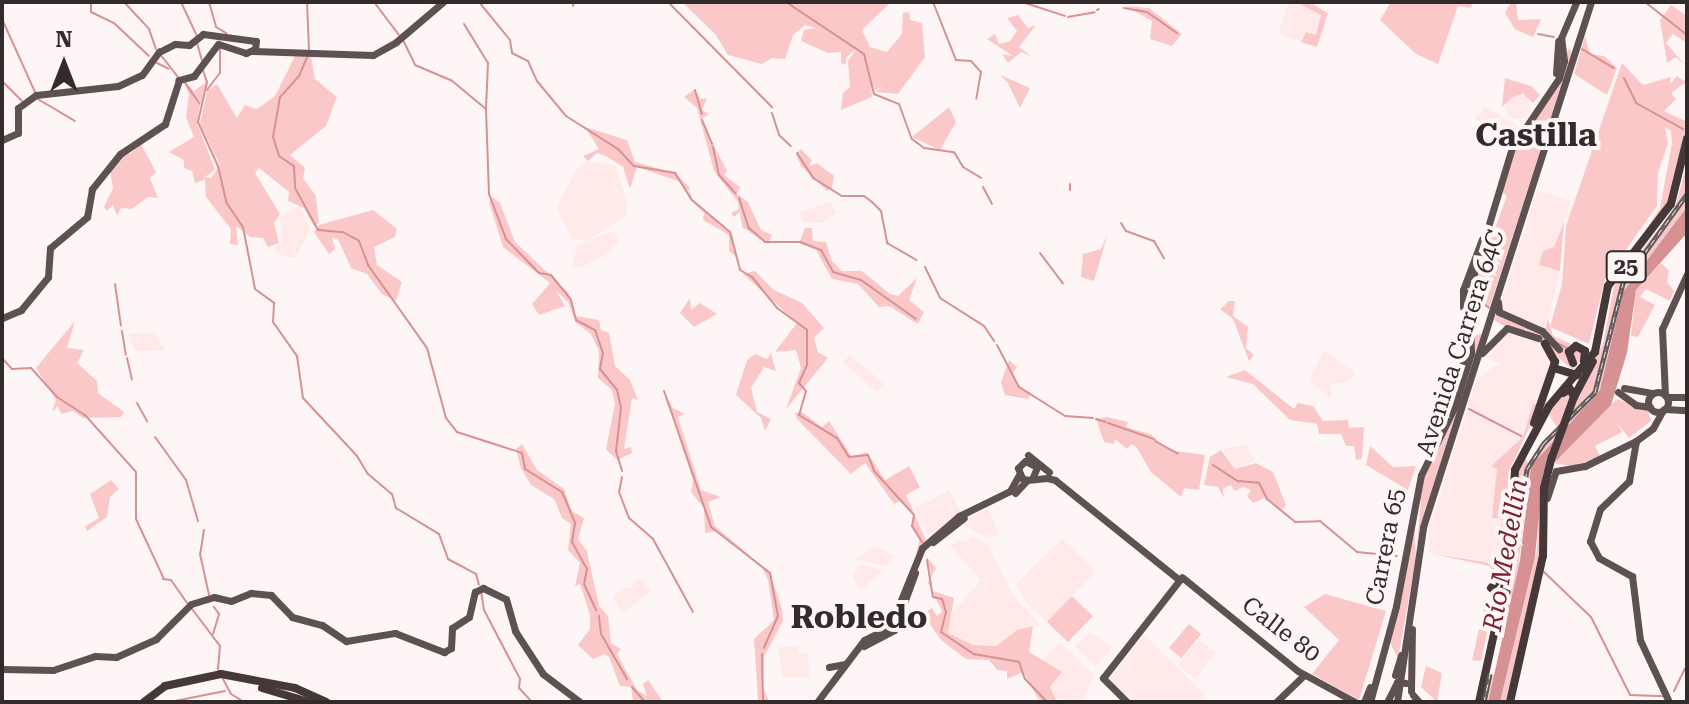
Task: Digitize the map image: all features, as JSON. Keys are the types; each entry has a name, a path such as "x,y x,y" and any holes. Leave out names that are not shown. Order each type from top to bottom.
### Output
{"highway":[{"name":"25","path":"1588,350 1611,280 1671,204 1687,139"},
{"name":"25","path":"1511,700 1543,552 1543,505 1552,457 1574,397 1601,346 1612,287 1673,208 1687,155"},
{"path":"1541,341 1555,357 1551,384 1572,389 1574,397"},
{"path":"1573,363 1569,352 1588,350"},
{"path":"1534,423 1565,387 1588,350"},
{"path":"1476,702 1511,557 1514,472 1550,404 1588,350"},
{"path":"1555,368 1577,375"},
{"path":"1476,702 1502,575 1509,474 1534,423 1555,368"},
{"path":"1550,404 1565,387"},
{"path":"1491,588 1502,575"},
{"path":"146,702 171,689 215,676 233,677 326,702"}],"main road":[{"path":"2,318 21,310 48,277 51,247 87,217 92,189 120,154 165,124 179,80 195,75 218,44 239,53 373,55 396,42 443,2"},
{"name":"Carrera 65","path":"1367,702 1416,477 1450,407 1467,345 1462,291 1494,207 1504,193 1513,146 1555,86 1563,51 1562,36 1574,2"},
{"name":"Carrera 65","path":"1367,702 1381,663 1421,475 1456,400 1472,350 1468,293 1509,146 1550,86 1561,60 1558,37 1574,2"},
{"name":"Avenida Carrera 64C","path":"1399,702 1425,530 1592,2"},
{"name":"Avenida Carrera 64C","path":"1410,626 1423,527 1592,2"},
{"path":"2,140 18,133 17,112 26,100 118,86 142,75 158,52 196,38 220,33 235,41 252,38 253,51"},
{"path":"1562,36 1568,44 1579,40"},
{"path":"1563,51 1571,48 1573,57"},
{"path":"1543,552 1549,484 1563,468 1579,467 1636,441 1653,428 1664,410 1663,325 1687,274"},
{"path":"1496,304 1500,313 1542,331 1559,349"},
{"path":"1470,326 1475,334 1481,333 1496,304"},
{"path":"1482,353 1496,336 1511,328 1541,341"},
{"path":"1665,359 1661,377 1647,392 1654,423 1636,441 1629,481 1600,509 1590,541 1599,558 1632,576 1640,640 1669,695"},
{"path":"1456,400 1460,373"},
{"path":"1687,397 1621,390 1648,407 1687,410"},
{"path":"1028,455 1049,472"},
{"path":"1552,457 1563,468"},
{"path":"1015,459 1017,487"},
{"path":"898,611 903,588 921,551 946,529 1029,480 1037,467 1025,461 1017,487"},
{"name":"Calle 80","path":"1037,467 1049,472 1180,578"},
{"path":"1019,475 1029,480 1059,483"},
{"path":"1017,487 1044,481 1059,483"},
{"name":"Calle 80","path":"1059,483 1304,675 1355,702"},
{"path":"819,702 865,638 889,629 927,550 946,529"},
{"path":"1150,620 1180,578"},
{"path":"1171,589 1180,578"},
{"path":"1125,699 1106,678 1180,578"},
{"path":"2,669 53,670 91,657 129,652 161,635 189,606 270,595 292,617 322,625 348,642 391,633 434,651 450,649 456,624 471,614 479,589 506,599 515,631 543,674 580,702"},
{"path":"1410,626 1406,688 1419,702"},
{"path":"1387,702 1406,688 1410,626"},
{"path":"1381,663 1388,654 1396,657"},
{"path":"819,702 833,687 840,669"},
{"path":"1276,702 1304,675"}],"shaded area":[{"path":"682,2 891,2 862,30 870,47 887,52 902,34 903,13 909,12 910,20 922,23 925,57 898,94 876,92 883,85 875,91 871,81 872,97 841,110 843,93 850,87 848,61 857,48 846,58 846,65 841,63 841,52 828,53 801,41 804,30 816,28 805,25 793,35 785,59 772,58 762,64 728,55 716,35"},
{"path":"1289,2 1305,2 1322,12 1314,46 1278,34"},
{"path":"1296,2 1309,2 1328,13 1317,47 1301,42 1306,32 1316,35 1321,15"},
{"path":"1391,2 1473,2 1471,8 1458,6 1438,64 1416,54 1380,20"},
{"path":"1511,2 1516,2 1518,20 1541,19 1533,37 1515,29 1505,13"},
{"path":"1671,5 1687,16 1687,43 1673,34 1666,43 1687,67 1676,57 1667,63 1660,20"},
{"path":"1125,6 1149,8 1182,34 1172,46 1150,39 1152,21"},
{"path":"1018,15 1028,28 1036,25 1019,47 1032,57 1021,52 1008,63 1002,54 1013,56 987,39 995,34 999,44 1010,41 1017,31 1007,18"},
{"path":"1585,36 1590,54 1604,56 1617,68 1607,95 1574,74"},
{"path":"1569,48 1572,53 1489,309 1473,287 1507,196 1502,192 1513,149 1554,91"},
{"path":"297,52 311,57 315,79 337,97 326,126 290,155 305,168 303,178 316,196 319,223 314,226 304,208 288,201 289,192 259,168 255,173 280,214 274,223 279,243 268,247 263,238 250,237 236,226 238,245 230,244 231,229 206,197 205,180 195,183 192,171 184,168 184,160 169,152 194,137 186,117 189,95 183,79 194,91 206,82 201,103 195,99 200,105 197,123 215,170 205,177 211,178 220,165 200,124 207,91 217,84 237,118 245,105 257,109 275,96"},
{"path":"1622,63 1643,85 1671,77 1670,84 1677,76 1684,81 1687,76 1685,83 1671,93 1676,99 1664,111 1687,122 1687,134 1673,195 1626,260 1660,208 1672,143 1671,131 1665,127 1668,143 1658,173 1657,206 1605,279 1589,344 1550,327 1562,284 1566,226"},
{"path":"1000,75 1030,88 1020,108 1008,83"},
{"path":"1505,78 1531,86 1540,95 1533,103 1523,94 1513,97 1502,107"},
{"path":"694,90 701,99 707,98 702,110 709,114 701,120 727,171 724,175 740,187 737,194 748,202 761,230 772,235 768,244 742,227 740,212 734,217 731,213 739,209 738,202 714,171 697,108 684,97"},
{"path":"1518,95 1529,102 1530,107 1523,118 1518,119 1507,112 1506,107 1513,96"},
{"path":"949,107 956,122 940,150 912,137"},
{"path":"1485,107 1518,126 1506,145 1475,118"},
{"path":"585,127 627,140 635,162 675,173 689,187 692,200 733,236 736,257 729,251 729,235 703,220 704,213 691,200 689,191 678,181 637,167 630,189 623,167 597,153 588,161 583,156 599,149"},
{"path":"141,144 156,172 150,178 158,198 148,197 132,209 121,208 117,216 113,205 107,211 104,207 113,188 110,171 126,150 130,154"},
{"path":"801,149 812,160 809,166 817,163 834,176 832,188 827,191 801,166 796,154"},
{"path":"588,161 615,165 627,201 626,215 587,241 572,239 556,208 577,169"},
{"path":"1687,163 1687,207 1623,292 1600,390 1531,466 1509,611 1503,610 1488,674 1494,675 1488,702 1480,702 1508,577 1513,483 1524,456 1528,463 1558,428 1547,412 1565,393 1576,397 1603,344 1614,286 1675,208"},
{"path":"1537,190 1572,201 1554,247 1540,266 1560,271 1545,330 1499,310"},
{"path":"492,197 500,203 515,242 568,292 576,316 599,320 601,330 609,333 615,366 630,380 638,400 632,398 624,449 631,447 632,453 617,460 606,449 615,404 612,390 598,378 599,351 591,334 576,323 568,302 556,291 565,306 539,315 532,304 550,283 503,247 489,202"},
{"path":"831,202 836,213 821,223 803,222 799,212"},
{"path":"300,205 310,230 295,258 280,255 274,249 282,242 280,218"},
{"path":"1687,207 1687,233 1636,290 1627,353 1611,405 1543,474 1535,557 1500,702 1488,702 1520,560 1531,466 1600,390 1623,292"},
{"path":"373,210 397,229 395,237 374,247 377,265 402,282 396,301 382,294 367,274 351,268 338,239 332,238 335,249 329,254 314,232 319,225"},
{"path":"1564,222 1560,271 1539,265 1543,251 1554,247"},
{"path":"805,228 812,228 813,241 826,242 832,261 842,271 862,271 890,294 898,296 917,278 909,300 924,312 918,324 889,306 879,307 858,284 832,279 816,250 799,243"},
{"path":"610,232 617,233 619,242 605,255 579,268 572,266 577,246"},
{"path":"1108,233 1094,281 1081,277 1083,254 1101,249"},
{"path":"1661,263 1669,271 1667,282 1674,291 1670,301 1646,289 1640,297 1655,305 1638,337 1631,336 1636,290"},
{"path":"755,271 774,290 802,303 824,328 814,338 818,352 828,358 786,409 801,368 796,350 775,352 797,323 743,274"},
{"path":"690,298 691,310 700,303 717,314 694,327 680,313"},
{"path":"1229,301 1235,301 1233,316 1248,327 1246,348 1254,355 1249,361 1233,319 1220,309"},
{"path":"1497,312 1545,330 1548,319 1553,336 1590,352 1587,356 1581,349 1582,359 1573,370 1526,330 1509,329 1494,320"},
{"path":"75,321 67,348 84,350 77,363 97,381 98,393 124,412 121,417 83,418 73,411 61,414 58,406 52,412 56,400 36,368"},
{"path":"1513,327 1528,332 1552,360 1544,393 1523,437 1492,465 1498,468 1492,518 1502,517 1498,563 1429,552 1429,528 1475,385 1479,377 1500,364 1485,357 1492,355 1491,345"},
{"path":"129,333 154,333 165,350 135,351"},
{"path":"1483,333 1417,545 1423,474 1473,356 1474,336"},
{"path":"1324,350 1356,373 1348,382 1331,384 1331,399 1309,380"},
{"path":"771,353 776,371 764,367 751,388 757,412 771,419 765,431 761,418 736,395 747,360 755,354 767,359"},
{"path":"850,355 886,385 877,392 843,362"},
{"path":"1009,360 1017,367 1013,373 1018,385 1031,393 1028,399 1005,395 1001,382"},
{"path":"1245,370 1294,409 1298,403 1313,406 1323,421 1348,420 1349,428 1364,427 1362,459 1356,460 1354,446 1346,446 1341,434 1319,434 1317,424 1290,420 1253,384 1226,377"},
{"path":"664,391 673,408 685,414 678,417 701,490 721,497 708,502 715,526 770,573 783,621 764,657 763,686 769,702 758,700 754,639 774,620 768,580 763,569 718,531 705,533 704,508 691,492 693,480"},
{"path":"1617,399 1648,411 1651,421 1629,438 1617,423 1622,432 1595,446 1600,456 1576,466 1556,464 1554,457"},
{"path":"1533,404 1537,405 1532,422 1508,473 1507,538 1499,574 1497,575 1489,566 1429,553 1497,564 1498,574 1502,518 1492,518 1497,469 1491,466 1523,437"},
{"path":"802,412 822,427 829,421 852,457 867,452 885,480 909,466 920,487 906,495 926,540 916,554 920,538 912,526 914,515 900,501 894,504 865,463 851,474 797,419 795,413"},
{"path":"1107,417 1128,422 1126,427 1150,434 1169,450 1205,455 1199,490 1184,488 1181,497 1151,472 1137,448 1131,444 1127,449 1115,439 1114,444 1104,442 1096,419"},
{"path":"522,444 537,470 564,489 572,511 584,518 578,539 587,551 599,606 608,616 611,643 621,649 617,654 637,690 647,696 643,684 648,680 663,702 633,702 631,687 620,686 609,657 605,654 593,659 578,645 590,629 590,615 580,584 575,586 580,563 568,550 571,524 562,518 554,499 531,485 521,468 516,449"},
{"path":"1246,445 1254,461 1235,468 1223,449"},
{"path":"1370,446 1393,467 1416,466 1408,490 1366,465"},
{"path":"1221,450 1235,469 1256,463 1273,472 1286,505 1282,510 1264,498 1253,503 1247,496 1251,490 1243,487 1235,491 1230,485 1223,489 1224,498 1218,487 1204,485 1210,457"},
{"path":"1548,464 1541,553 1508,702 1500,702 1537,550 1540,489"},
{"path":"111,480 119,489 110,497 107,517 87,531 85,526 99,518 90,494"},
{"path":"949,490 961,511 929,536 914,509"},
{"path":"988,508 1000,535 985,537 961,523"},
{"path":"1414,523 1416,559 1398,659 1389,640"},
{"path":"970,536 988,545 1015,598 1040,624 1018,630 997,646 973,645 948,633 947,619 981,580 950,546 958,540 968,543"},
{"path":"1062,539 1096,571 1047,622 1024,600 1016,584"},
{"path":"875,546 895,557 886,566 855,559"},
{"path":"926,556 936,568 930,579 933,591 954,598 948,633 973,645 997,646 1017,630 1033,626 1029,652 1062,672 1050,687 1057,702 1040,702 1023,672 1007,679 1007,671 997,670 989,660 966,659 941,640 923,614 932,608 937,616 942,611 928,583 931,572"},
{"path":"861,564 883,570 860,591 852,574"},
{"path":"641,578 651,592 623,612 612,597 626,587 634,589 632,584"},
{"path":"1497,586 1481,661 1472,660 1484,607"},
{"path":"1325,594 1386,611 1359,700 1312,674 1339,640 1304,607"},
{"path":"1072,596 1093,616 1068,642 1047,622"},
{"path":"1189,624 1201,634 1181,658 1169,648"},
{"path":"1089,632 1113,647 1095,667 1075,646"},
{"path":"1144,635 1206,695 1200,702 1134,702 1110,679"},
{"path":"1199,639 1216,653 1195,678 1178,665"},
{"path":"1059,642 1094,675 1082,702 1053,698 1050,687 1059,677 1041,661"},
{"path":"798,646 798,654 808,653 809,678 782,678 779,647"},
{"path":"1426,666 1442,673 1437,702 1421,687"}],"waterway":[{"path":"91,2 91,12 114,23 149,56"},
{"path":"124,2 149,29 156,49"},
{"path":"181,2 197,37"},
{"path":"209,2 216,27 226,33"},
{"path":"307,2 309,50"},
{"path":"374,2 399,35"},
{"path":"479,2 510,40 512,53 528,61 537,81 566,116 618,149 634,166 675,173 692,200 730,232 740,270 752,277 777,308 807,330 807,365 799,383 806,391 799,415 837,438 849,457 868,455 874,471 914,515 912,526 922,542"},
{"path":"573,6 574,2"},
{"path":"668,2 772,107"},
{"path":"786,2 864,54 874,94 899,104 912,139 924,148 954,152 963,167 981,178"},
{"path":"933,2 956,60 971,61 981,72 976,99"},
{"path":"1022,2 1065,16"},
{"path":"1645,2 1687,35"},
{"path":"1124,8 1147,12 1177,33"},
{"path":"1068,17 1095,12"},
{"path":"2,19 35,92"},
{"path":"464,24 488,63 486,108"},
{"path":"1538,34 1554,37"},
{"path":"403,40 415,65 451,80 486,109 489,194 506,239 539,273 551,275 571,300 576,320 595,330 603,353 600,369 617,390 621,408 616,451 622,471"},
{"path":"197,43 202,60"},
{"path":"207,90 220,73 220,46"},
{"path":"1582,49 1614,68"},
{"path":"160,54 178,77"},
{"path":"308,55 299,76 280,97 273,137 279,156 294,166 295,188 318,230 343,232 359,241 368,265 427,348 446,418 457,432 522,453 525,469 562,492 575,523 572,542 587,569 584,584 596,610"},
{"path":"157,63 169,69"},
{"path":"203,70 207,82 198,122 218,166 226,202 243,227 255,289 274,303 273,322 297,356 303,398 357,456 368,474 392,494 396,508 439,534 448,559 476,574 479,585"},
{"path":"1624,78 1636,103 1683,129"},
{"path":"183,80 200,104"},
{"path":"2,81 22,101"},
{"path":"695,90 702,114"},
{"path":"36,98 75,121"},
{"path":"772,113 779,135 791,146"},
{"path":"702,120 712,144"},
{"path":"713,147 719,175 736,194"},
{"path":"797,153 813,178 842,196 864,196 872,202 881,211 887,243 917,260"},
{"path":"1070,184 1070,190"},
{"path":"983,187 992,204"},
{"path":"739,198 749,228 765,242 800,242 821,250 833,272 861,280 916,319"},
{"path":"1121,223 1126,231 1154,241 1164,258"},
{"path":"1040,253 1063,283"},
{"path":"925,267 940,298 984,326 994,341"},
{"path":"115,284 121,326"},
{"path":"1472,295 1489,308"},
{"path":"122,331 126,355"},
{"path":"1557,343 1569,349"},
{"path":"997,345 1019,387 1065,416 1093,418"},
{"path":"2,358 12,369 31,368 57,397 85,415 136,472 136,519 164,579"},
{"path":"127,358 132,379"},
{"path":"664,391 711,527 770,573 778,616 764,648"},
{"path":"137,403 147,421"},
{"path":"1469,409 1521,436"},
{"path":"1096,419 1106,422"},
{"path":"1108,423 1154,439"},
{"path":"155,437 186,480 198,521"},
{"path":"1155,441 1178,454"},
{"path":"1213,465 1238,481 1259,483 1267,499 1295,522 1320,521 1357,552 1397,556"},
{"path":"622,477 619,492 629,518 653,539 693,612"},
{"path":"204,530 200,554 209,595"},
{"path":"927,560 933,597 942,599 946,612 941,632 974,654 1019,662 1025,679 1047,702"},
{"path":"1544,572 1591,617 1630,695 1664,696"},
{"path":"163,579 171,580 188,604"},
{"path":"481,591 484,610 520,679 519,688 532,702"},
{"path":"213,634 219,614 214,607"},
{"path":"192,609 220,646 218,670"},
{"path":"599,616 601,634 627,679"},
{"path":"762,654 763,702"},
{"path":"1674,691 1685,668"},
{"path":"223,679 231,694"},
{"path":"632,687 645,702"},
{"path":"170,702 225,691"},
{"path":"231,694 244,702"},
{"path":"269,702 290,702"}],"railway":[{"path":"1505,610 1527,469 1543,444 1595,392 1623,283 1687,194"},
{"path":"1484,702 1490,674"}],"district":[{"name":"Castilla","path":"1536,135"},
{"name":"Robledo","path":"859,617"}],"water label":[{"name":"Río Medellín","path":"1506,555"}]}
